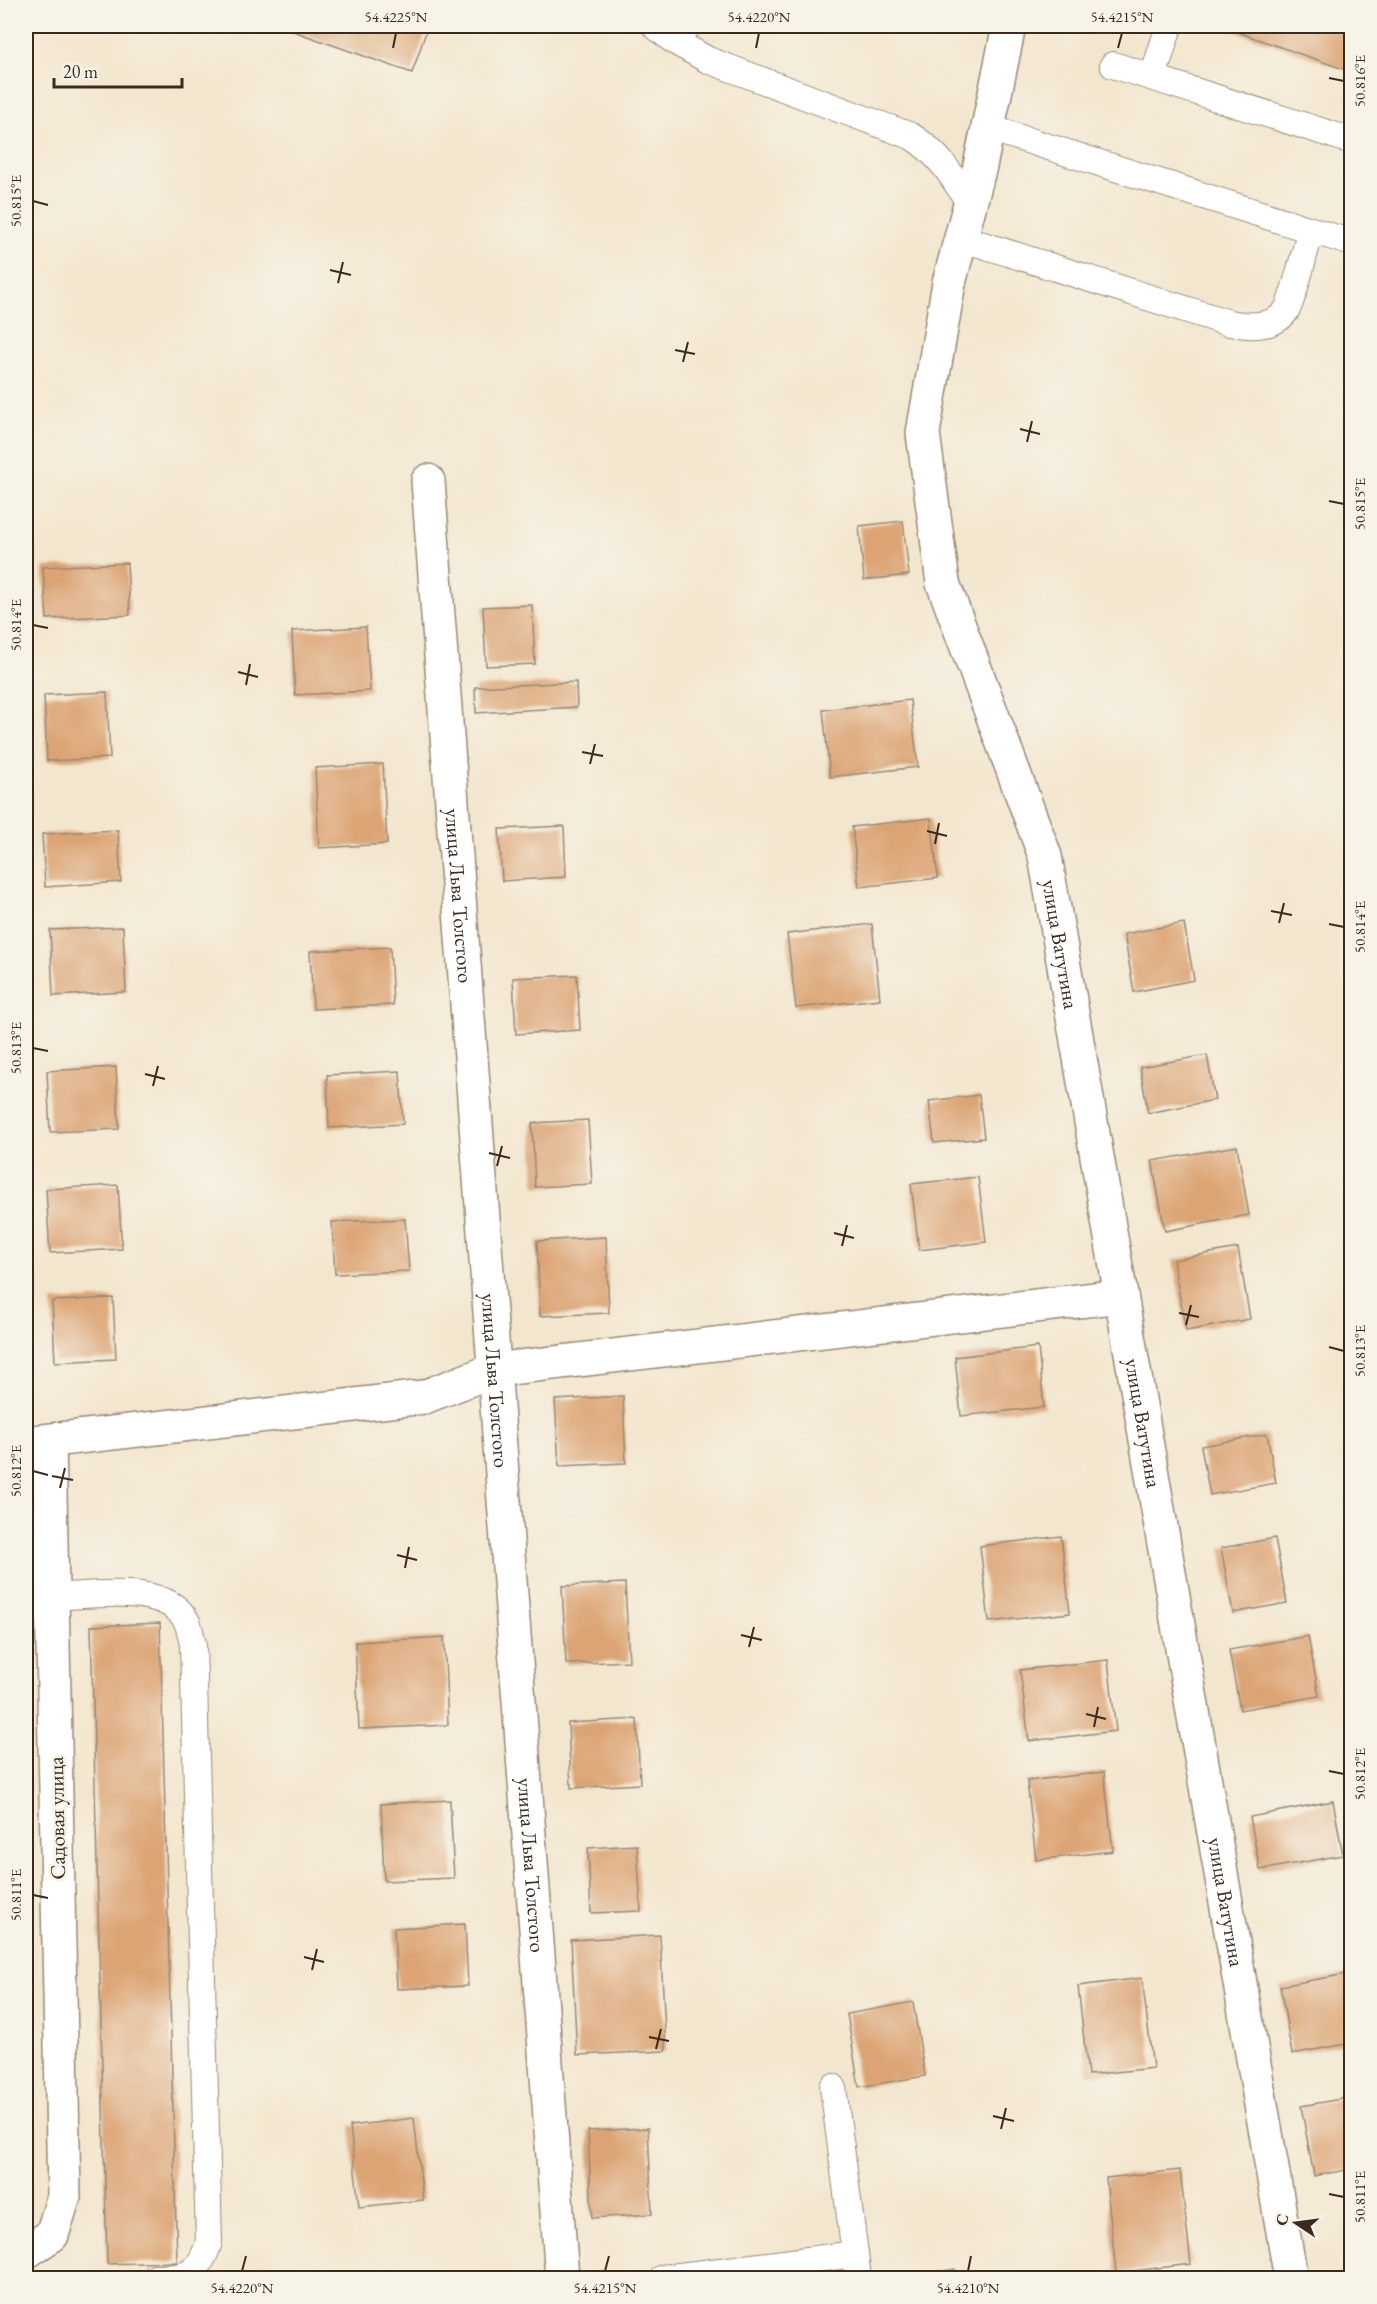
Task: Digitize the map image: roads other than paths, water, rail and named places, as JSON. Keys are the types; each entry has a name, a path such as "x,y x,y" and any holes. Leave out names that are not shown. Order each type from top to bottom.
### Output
{"street":[{"name":"улица Ватутина","path":"1009,26 989,128 949,283 923,433 943,583 1045,856 1291,2278"},
{"name":"улица Льва Толстого","path":"428,481 562,2278"},
{"path":"37,1442 424,1397 494,1370 1121,1296"},
{"name":"Садовая улица","path":"26,2252 52,2235 64,2196 52,1597 37,1442"}],"lane":[{"path":"655,26 674,41 708,60 911,136 927,146 944,163 970,204"},
{"path":"673,26 688,26"},
{"path":"1153,77 1169,26"},
{"path":"1113,65 1352,141"},
{"path":"989,128 1352,243"},
{"path":"961,238 1229,323 1251,327 1268,324 1286,311 1311,230"},
{"path":"52,1597 148,1594 170,1602 176,1608 187,1621 193,1644 209,2242 204,2259 193,2271 181,2278 155,2278"},
{"path":"663,2278 856,2266 833,2087"}]}
